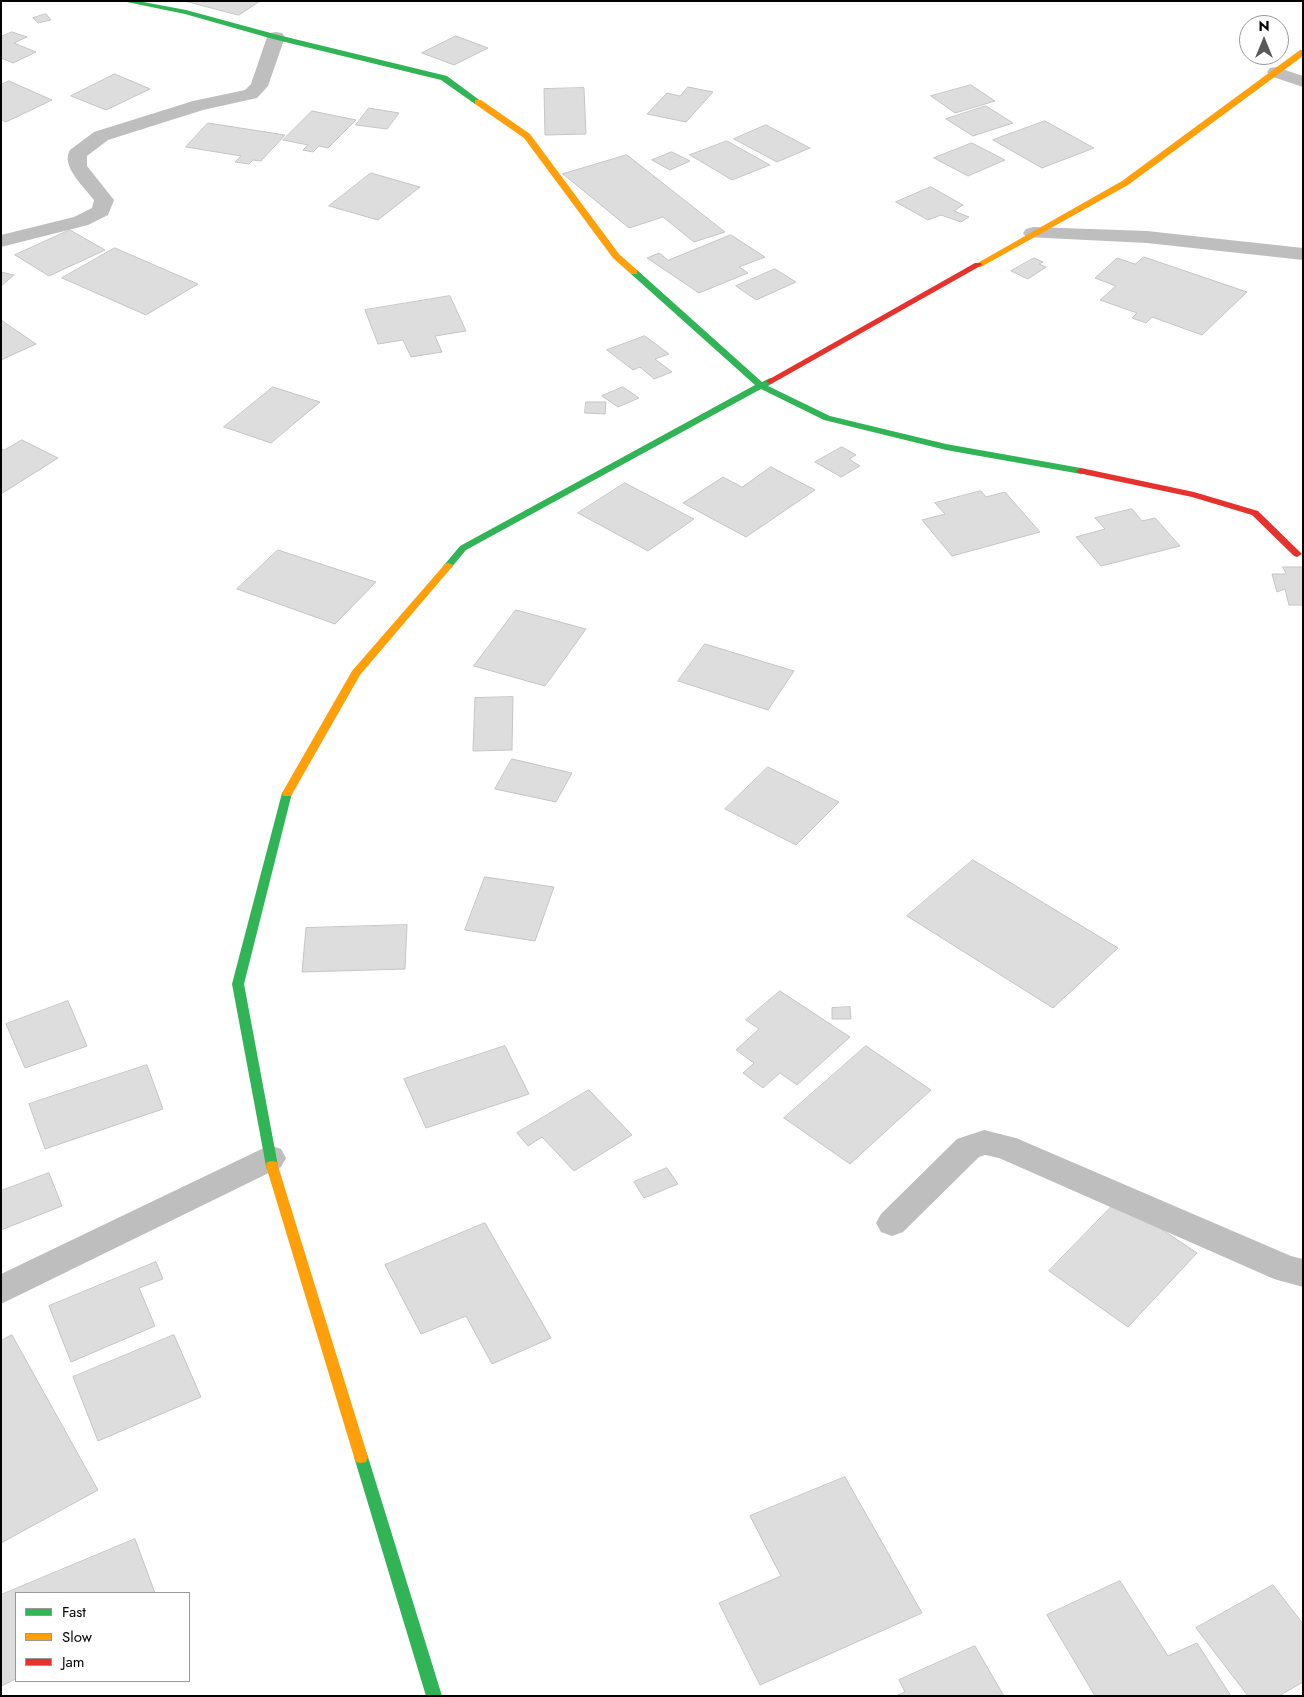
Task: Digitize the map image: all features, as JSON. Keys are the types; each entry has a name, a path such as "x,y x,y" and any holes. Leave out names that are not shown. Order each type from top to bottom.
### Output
{"main road":[{"path":"125,1 186,12 276,37 444,78 484,104 527,136 616,256 761,386 827,418 946,447 1044,463 1194,495 1254,513 1297,554"},
{"path":"434,1696 270,1158 238,984 287,791 356,673 463,548 761,386 1125,183 1303,52"}],"street":[{"path":"1,241 81,221 101,211 104,200 78,166 77,154 101,136 200,105 251,94 259,86 276,37"},
{"path":"1276,72 1303,82"},
{"path":"1033,233 1148,237 1303,254"},
{"path":"892,1223 968,1148 984,1142 1005,1147 1286,1269 1303,1273"},
{"path":"1,1290 270,1158"}],"building":[{"path":"185,1 260,1 239,15"},
{"path":"46,14 51,20 38,23 33,18"},
{"path":"12,32 27,37 14,43 36,52 13,63 1,58 1,37"},
{"path":"456,36 488,48 454,65 422,53"},
{"path":"115,74 150,89 106,110 71,96"},
{"path":"9,81 52,100 6,122 1,120 1,85"},
{"path":"971,85 995,101 955,113 931,96"},
{"path":"688,87 713,92 686,122 647,114 667,93 680,96"},
{"path":"584,88 586,134 545,135 544,89"},
{"path":"986,106 1013,123 973,136 946,119"},
{"path":"369,108 399,113 387,129 356,125"},
{"path":"312,111 356,120 328,148 319,146 313,152 303,150 308,145 283,140"},
{"path":"1045,121 1094,148 1042,168 993,140"},
{"path":"208,123 285,135 261,161 253,160 249,164 235,162 241,156 186,147"},
{"path":"766,125 810,148 777,162 734,139"},
{"path":"727,141 770,165 732,180 690,155"},
{"path":"972,143 1005,160 968,176 934,158"},
{"path":"672,152 690,161 670,170 652,160"},
{"path":"627,155 725,232 694,242 663,217 629,228 563,174"},
{"path":"371,173 420,187 378,220 329,206"},
{"path":"931,187 963,205 954,211 969,217 961,222 941,215 928,220 896,202"},
{"path":"70,230 105,250 49,276 15,255"},
{"path":"731,235 765,257 739,267 748,273 699,293 647,258 659,253 668,260"},
{"path":"115,248 198,284 146,315 62,278"},
{"path":"1144,257 1247,292 1202,335 1152,317 1146,323 1132,318 1137,313 1100,300 1116,286 1095,278 1117,258 1135,264"},
{"path":"1034,258 1043,262 1039,264 1046,267 1028,279 1011,271"},
{"path":"775,269 796,282 756,300 736,286"},
{"path":"1,272 14,275 1,286"},
{"path":"450,296 466,331 435,336 442,352 411,357 403,340 378,344 365,310"},
{"path":"1,320 36,344 1,360"},
{"path":"645,336 669,354 655,359 672,372 654,379 640,367 633,370 607,350"},
{"path":"273,387 320,402 271,443 224,427"},
{"path":"623,387 639,398 618,407 602,396"},
{"path":"586,402 606,402 605,414 585,413"},
{"path":"22,440 58,458 1,494 1,449 4,450"},
{"path":"842,447 856,455 849,459 860,466 841,477 815,462"},
{"path":"771,467 815,490 746,537 683,503 723,477 742,487"},
{"path":"625,483 694,519 648,551 578,513"},
{"path":"981,491 986,497 1005,492 1040,532 952,556 922,520 945,514 935,503"},
{"path":"1132,509 1142,521 1155,518 1180,546 1101,566 1076,537 1105,529 1095,518"},
{"path":"278,550 376,582 335,624 237,589"},
{"path":"1283,567 1303,567 1303,605 1289,605 1285,589 1277,592 1272,574 1286,574"},
{"path":"516,610 586,629 545,686 474,666"},
{"path":"705,644 794,671 768,710 678,681"},
{"path":"513,697 512,750 473,751 475,698"},
{"path":"512,759 572,773 556,802 495,789"},
{"path":"768,767 839,802 796,845 725,809"},
{"path":"973,860 1118,948 1053,1008 907,916"},
{"path":"485,877 554,887 535,941 465,930"},
{"path":"407,925 405,969 302,972 306,928"},
{"path":"780,991 850,1037 797,1085 780,1073 763,1088 743,1073 754,1063 736,1050 759,1029 746,1020"},
{"path":"68,1001 87,1046 25,1068 6,1024"},
{"path":"850,1007 851,1019 832,1019 832,1008"},
{"path":"505,1046 529,1094 426,1128 404,1079"},
{"path":"866,1046 931,1090 850,1164 784,1118"},
{"path":"147,1065 163,1109 45,1149 29,1104"},
{"path":"589,1090 632,1135 574,1171 542,1137 528,1146 517,1133"},
{"path":"667,1168 678,1184 644,1198 634,1182"},
{"path":"49,1173 62,1206 1,1230 1,1191"},
{"path":"1118,1200 1197,1253 1128,1327 1049,1271"},
{"path":"485,1223 551,1338 492,1364 466,1316 421,1334 385,1265"},
{"path":"156,1262 163,1279 139,1288 155,1326 71,1362 49,1306"},
{"path":"12,1335 98,1490 1,1543 1,1341"},
{"path":"174,1335 201,1397 98,1441 73,1377"},
{"path":"845,1477 922,1613 760,1685 719,1603 781,1576 750,1516"},
{"path":"135,1539 155,1592 15,1592 15,1679 1,1686 1,1595"},
{"path":"1120,1581 1168,1656 1197,1643 1231,1696 1095,1696 1047,1615"},
{"path":"1273,1585 1303,1624 1303,1682 1279,1696 1248,1696 1196,1628"},
{"path":"975,1646 1004,1696 896,1696 905,1692 899,1680"}],"traffic: fast":[{"path":"125,1 186,12 276,37 444,78 478,102"},
{"path":"634,272 761,386 827,418 946,447 1081,471"},
{"path":"448,566 463,548 770,381"},
{"path":"272,1166 238,984 287,793"},
{"path":"361,1457 434,1696"}],"traffic: slow":[{"path":"978,265 1125,183 1303,52"},
{"path":"478,102 527,136 616,256 634,272"},
{"path":"287,793 356,673 448,566"},
{"path":"272,1166 361,1457"}],"traffic: jam":[{"path":"770,381 978,265"},
{"path":"1081,471 1194,495 1255,513 1297,554"}]}
